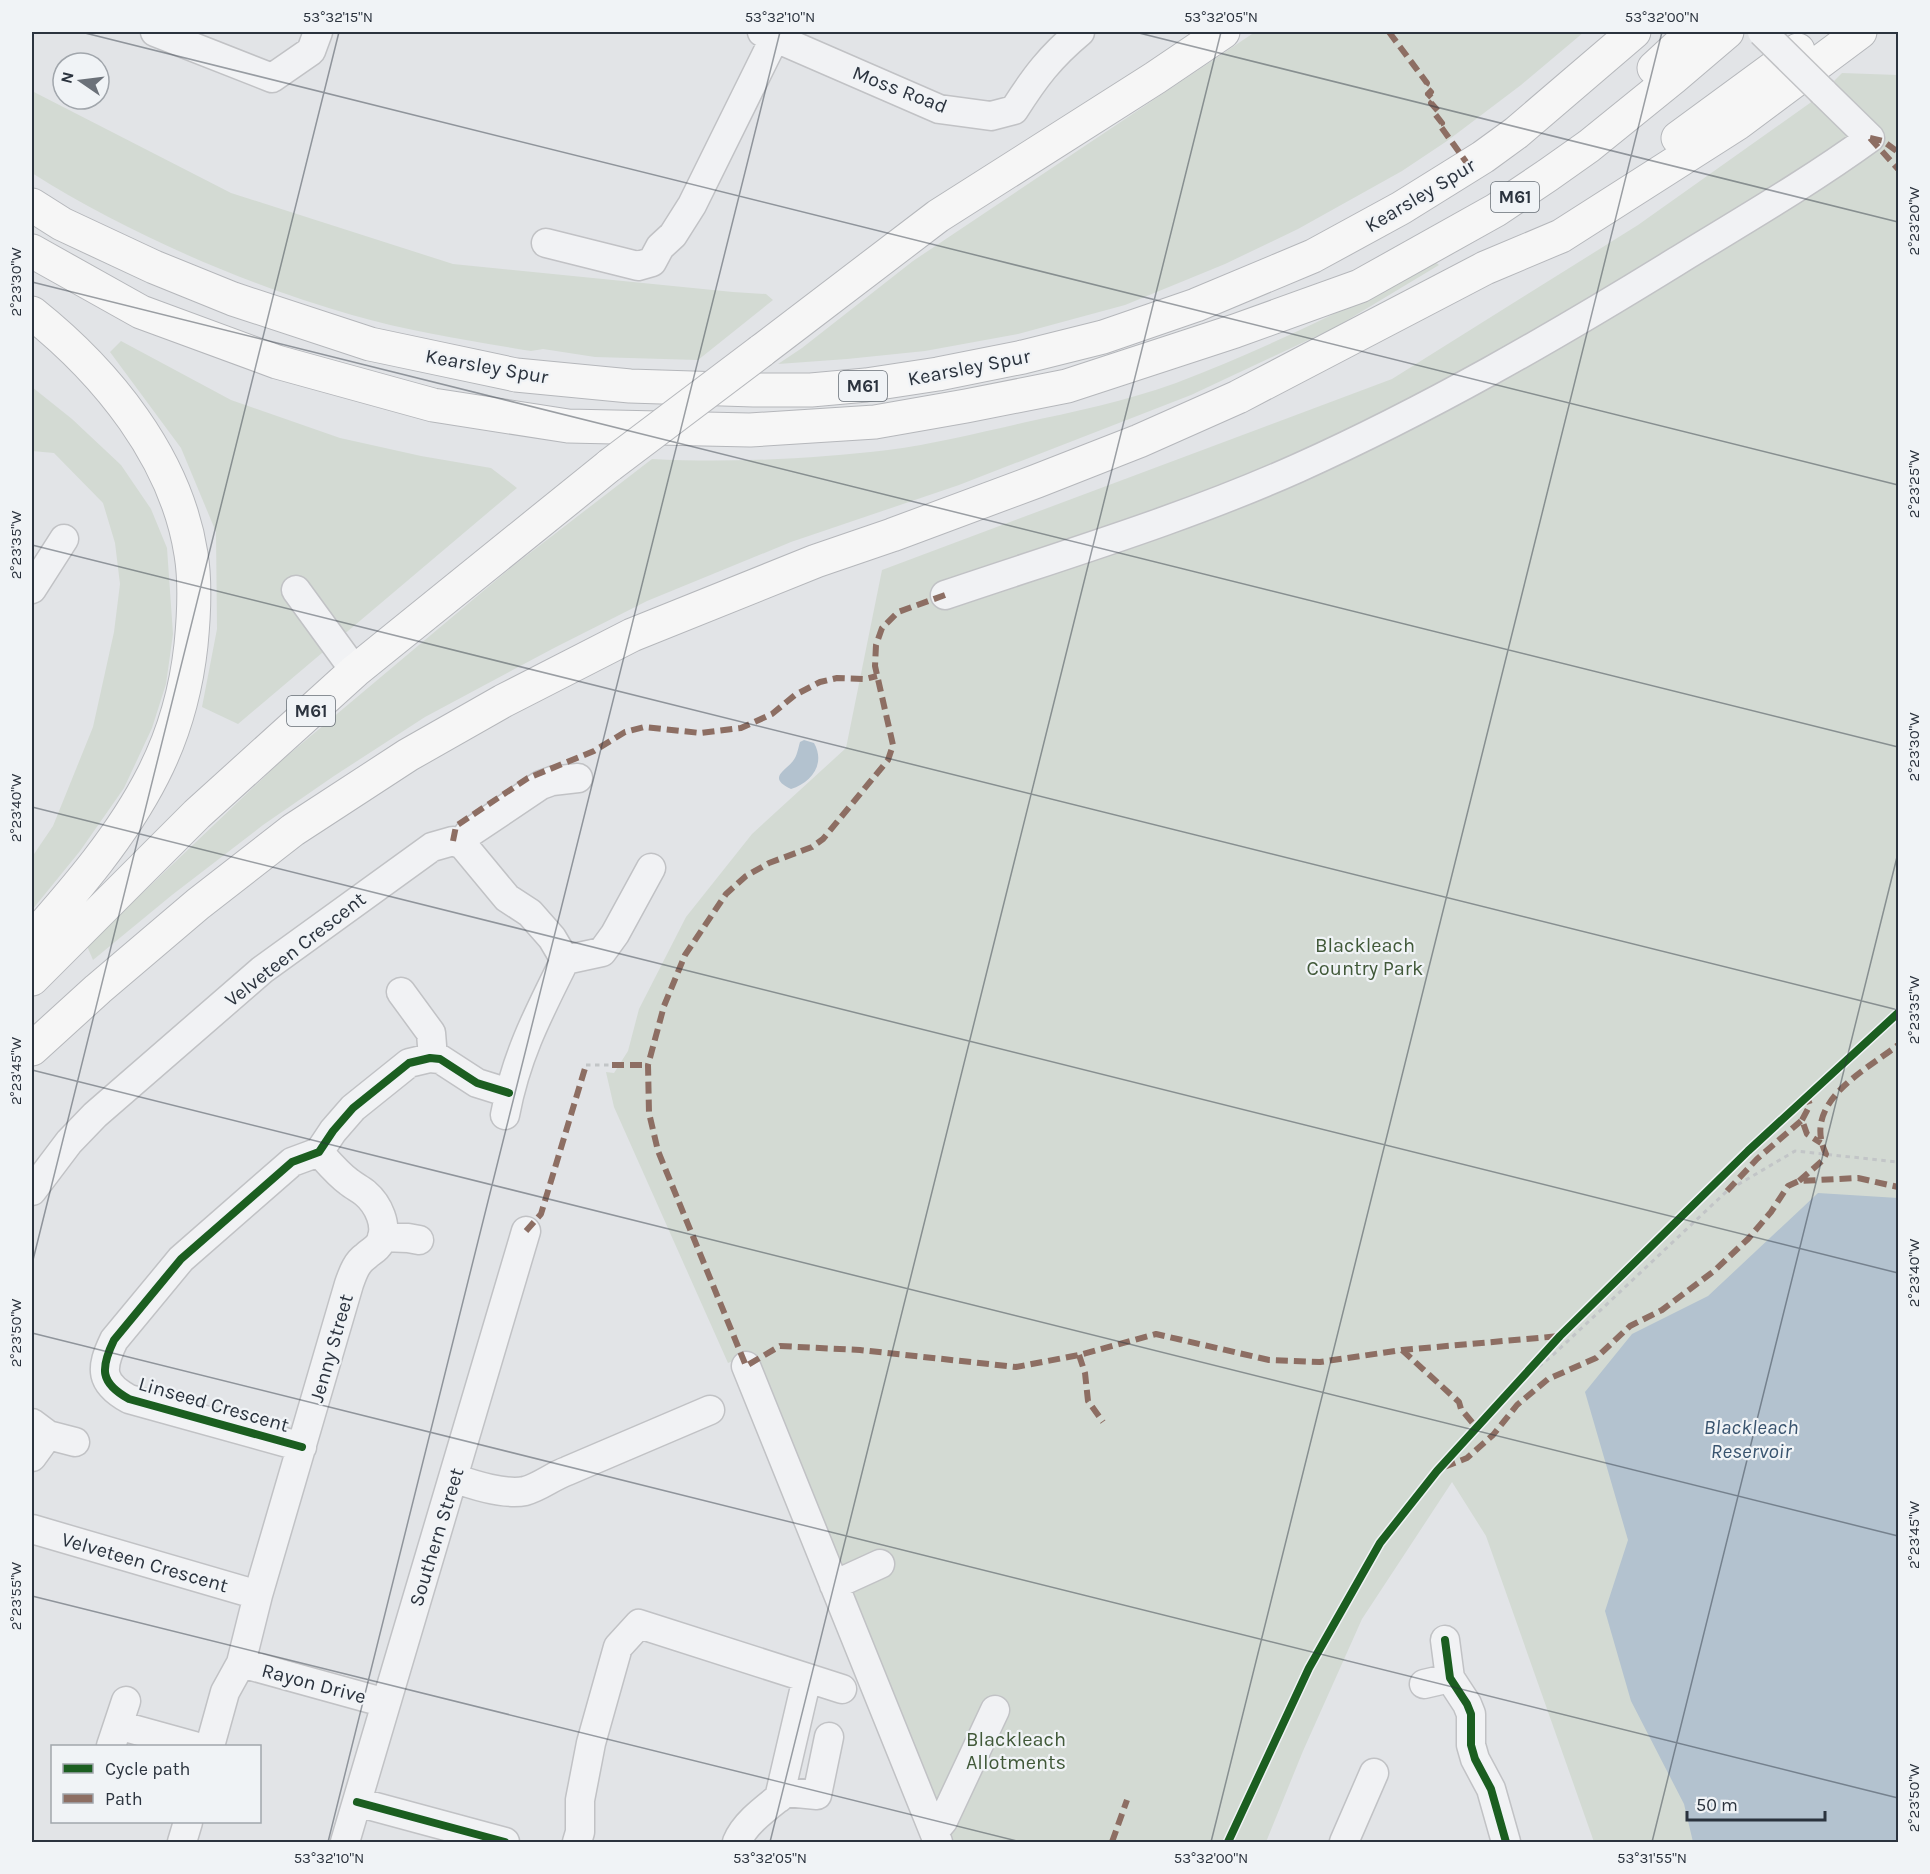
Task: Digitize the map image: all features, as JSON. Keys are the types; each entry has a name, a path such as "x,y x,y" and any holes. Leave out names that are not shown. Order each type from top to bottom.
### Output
{"highway":[{"name":"M61","path":"32,979 197,814 355,670 610,465 938,216 1223,32"},
{"name":"Kearsley Spur","path":"32,205 62,224 154,267 223,295 370,344 516,375 630,386 811,390 866,385 938,374 1103,337 1196,305 1313,256 1401,208 1483,158 1515,134 1634,32"},
{"name":"M61","path":"1274,316 1482,196 1564,143 1620,98 1693,32"},
{"name":"M61","path":"1274,316 1360,286 1496,210 1589,146 1727,32"},
{"name":"M61","path":"1485,268 1695,125 1823,32"},
{"name":"M61","path":"32,1049 98,988 198,904 293,830 408,755 503,701 633,634 816,561 1048,477 1216,407 1485,268 1560,236 1738,123 1860,32"},
{"name":"Kearsley Spur","path":"32,252 141,312 277,362 433,405 568,426 750,430 875,422 1067,386 1274,316"},
{"path":"32,313 57,333 101,378 138,427 162,467 179,508 191,554 195,608 189,669 176,723 153,775 123,826 64,903 32,939"}],"street":[{"path":"155,32 272,78 311,51 318,32"},
{"name":"Moss Road","path":"768,34 939,109 992,116 1014,110 1053,54 1080,32"},
{"path":"945,595 1182,514 1297,468 1466,385 1585,317 1828,169 1870,138 1762,32"},
{"path":"546,243 638,266 652,262 660,247 673,234 692,205 768,34"},
{"path":"32,589 64,539"},
{"path":"296,590 355,670"},
{"path":"565,960 552,938 530,914 500,891 463,845 468,834 541,785 552,781 578,778"},
{"name":"Velveteen Crescent","path":"32,1191 69,1142 95,1115 262,970 432,847 453,841 463,845"},
{"path":"565,960 602,952 615,934 651,868"},
{"path":"419,1240 381,1237 383,1223 376,1205 365,1193 348,1182 319,1152 353,1108 409,1063 433,1058 449,1064 507,1104 512,1078 532,1025 565,960"},
{"path":"401,992 431,1033 433,1058"},
{"name":"Linseed Crescent","path":"302,1447 129,1398 113,1390 105,1375 107,1355 114,1340 181,1259 292,1162 319,1152"},
{"name":"Southern Street","path":"345,1842 526,1232"},
{"name":"Jenny Street","path":"210,1745 225,1692 241,1663 258,1595 355,1267 366,1255 375,1250 381,1242 381,1237"},
{"path":"746,1366 936,1837"},
{"path":"454,1478 469,1484 514,1492 527,1490 710,1410"},
{"path":"32,1457 52,1433"},
{"name":"Velveteen Crescent","path":"32,1529 258,1595"},
{"path":"834,1585 880,1564"},
{"path":"577,1842 580,1832 580,1800 591,1743 618,1647 639,1624 842,1689"},
{"path":"1444,1640 1437,1681 1467,1704 1470,1714 1471,1745 1475,1759 1491,1789 1506,1842"},
{"name":"Rayon Drive","path":"241,1663 386,1703"},
{"path":"779,1798 807,1678"},
{"path":"936,1837 995,1710"},
{"path":"118,1724 191,1745"},
{"path":"737,1842 741,1834 786,1792 817,1795 829,1737"},
{"path":"1344,1842 1370,1811 1374,1773"},
{"path":"357,1802 431,1833 505,1842"},
{"path":"182,1842 187,1823"}],"path":[{"path":"585,1065 612,1065"},
{"path":"1504,1395 1553,1355 1727,1191 1795,1151 1899,1162"},
{"path":"1497,1403 1560,1335"}],"green space":[{"path":"1255,32 1584,32 1521,85 1447,141 1402,171 1298,229 1225,264 1125,305 1018,334 925,351 778,364 802,348 913,261"},
{"name":"Blackleach Country Park","path":"1842,73 1898,75 1898,1842 1594,1842 1486,1536 1452,1482 1362,1619 1303,1751 1266,1842 953,1842 751,1354 728,1363 614,1107 606,1072 614,1073 628,1051 639,1009 686,917 752,834 846,748 882,570 1392,379 1638,225 1817,98"},
{"path":"32,91 51,101 51,111 71,111 231,193 453,264 766,294 773,300 698,360 595,357 543,349 531,351 464,340 374,321 270,288 146,236 68,195 32,173"},
{"path":"1435,262 1439,265 1336,327 1191,395 959,485 791,542 647,601 554,648 425,717 334,776 263,825 93,960 87,946 281,761 513,566 652,459 710,461 770,459 888,450 922,445 1099,406 1176,383 1275,342"},
{"path":"121,341 231,400 340,438 421,456 491,468 517,488 238,724 202,707 217,629 216,532 181,448 110,352"},
{"path":"32,387 72,419 121,465 151,509 167,548 173,634 166,684 152,728 124,788 80,851 32,910 32,857 53,826 93,727 114,632 120,584 115,543 103,503 54,453 32,451"}],"water":[{"path":"804,740 814,743 818,758 817,765 805,782 791,789 779,778 794,759 800,742"},
{"name":"Blackleach Reservoir","path":"1818,1193 1898,1198 1898,1842 1693,1842 1684,1804 1631,1701 1605,1611 1628,1540 1585,1392 1632,1334 1708,1296"}],"marked path":[{"path":"1389,32 1427,83 1425,86 1431,92 1428,94 1434,100 1431,103 1438,111 1435,114 1442,123 1439,124 1469,166"},
{"path":"1870,138 1898,169"},
{"path":"1870,138 1883,141 1898,152"},
{"path":"945,595 898,612 882,628 876,645 875,666 893,745 888,760 823,839 812,847 769,863 746,876 726,894 685,955 664,1006 648,1065 649,1113 658,1151 746,1366 780,1346 860,1350 1016,1367 1079,1355 1156,1334 1269,1360 1320,1362 1402,1350 1560,1336"},
{"path":"453,841 456,826 528,778 594,751 625,732 644,727 700,733 741,728 772,714 795,695 820,682 837,678 865,679 877,676"},
{"path":"1799,1181 1823,1160 1826,1154 1821,1135 1822,1119 1829,1104 1854,1077 1898,1045"},
{"path":"526,1231 541,1214 586,1065"},
{"path":"612,1065 648,1065"},
{"path":"1802,1120 1810,1105 1807,1097"},
{"path":"1727,1191 1757,1159 1802,1120 1807,1134 1821,1143"},
{"path":"1444,1467 1467,1458 1493,1435 1517,1405 1548,1379 1596,1358 1630,1326 1662,1310 1714,1271 1748,1239 1771,1212 1788,1186 1799,1181 1858,1178 1898,1187"},
{"path":"1402,1350 1459,1402 1461,1409 1476,1427"},
{"path":"1079,1355 1085,1373 1088,1401 1103,1422"},
{"path":"1112,1842 1127,1800"}],"cycle path":[{"path":"1228,1842 1309,1668 1380,1543 1437,1471 1560,1336 1748,1151 1898,1013"},
{"path":"302,1447 129,1399 112,1387 105,1374 106,1359 114,1340 181,1259 292,1162 319,1152 353,1108 409,1063 430,1058 440,1059 477,1083 509,1093"},
{"path":"1445,1640 1450,1678 1471,1714 1471,1745 1475,1759 1491,1789 1506,1842"},
{"path":"357,1802 505,1842"}],"park label":[{"name":"Blackleach Allotments","path":"1016,1750"}]}
